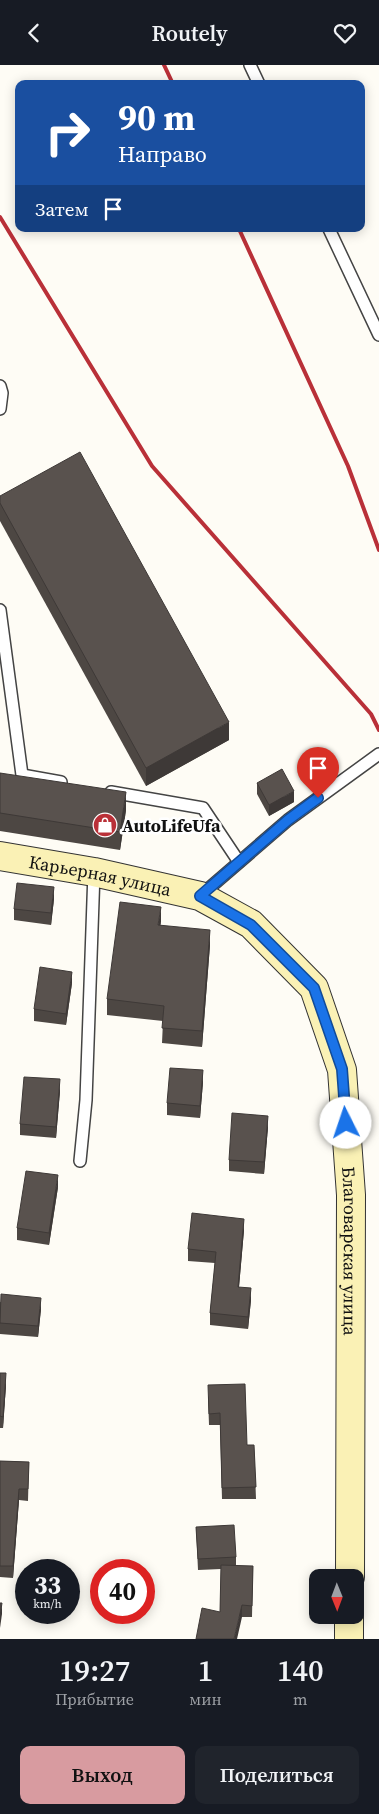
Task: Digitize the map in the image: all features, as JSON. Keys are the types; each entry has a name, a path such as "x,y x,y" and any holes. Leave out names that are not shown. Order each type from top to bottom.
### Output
{"street":[{"name":"Карьерная улица","path":"0,856 94,872 200,896"},
{"name":"Благоварская улица","path":"200,896 251,925 314,988 342,1069 352,1195 350,1569"},
{"path":"349,1624 349,1639"}],"lane":[{"path":"250,65 258,80"},
{"path":"330,232 379,335"},
{"path":"0,386 2,393 0,409"},
{"path":"0,610 22,775 70,784"},
{"path":"200,896 288,820 379,754"},
{"path":"98,789 203,808 238,863"},
{"path":"80,1161 86,1100 94,872"}],"building":[{"path":"80,452 229,722 146,768 0,503 0,496"},
{"path":"282,769 294,791 269,805 257,783"},
{"path":"0,773 126,792 120,832 0,813"},
{"path":"17,883 54,887 51,913 14,909"},
{"path":"120,902 161,907 158,925 210,930 202,1031 162,1028 164,1006 107,999"},
{"path":"40,967 72,972 66,1014 34,1009"},
{"path":"170,1068 203,1070 200,1106 167,1103"},
{"path":"24,1077 60,1079 56,1127 20,1124"},
{"path":"232,1113 268,1116 264,1162 229,1160"},
{"path":"26,1171 58,1175 49,1233 17,1228"},
{"path":"192,1213 244,1219 238,1287 251,1288 248,1317 210,1313 216,1252 188,1249"},
{"path":"1,1294 41,1298 38,1326 0,1323"},
{"path":"0,1373 6,1373 3,1417 0,1416"},
{"path":"245,1384 247,1445 254,1445 256,1487 222,1488 220,1413 209,1414 208,1385"},
{"path":"0,1461 29,1462 28,1489 19,1489 13,1566 0,1566"},
{"path":"234,1525 236,1557 198,1559 196,1527"},
{"path":"221,1565 253,1566 252,1606 242,1605 234,1639 196,1639 202,1608 220,1612"}],"railway":[{"path":"164,65 171,80"},
{"path":"0,217 152,466 371,714 379,730"},
{"path":"240,232 348,466 379,550"}],"place":[{"name":"AutoLifeUfa","path":"105,825"}],"route":[{"path":"318,798 288,820 200,896 251,925 314,988 342,1069 346,1123"}]}
